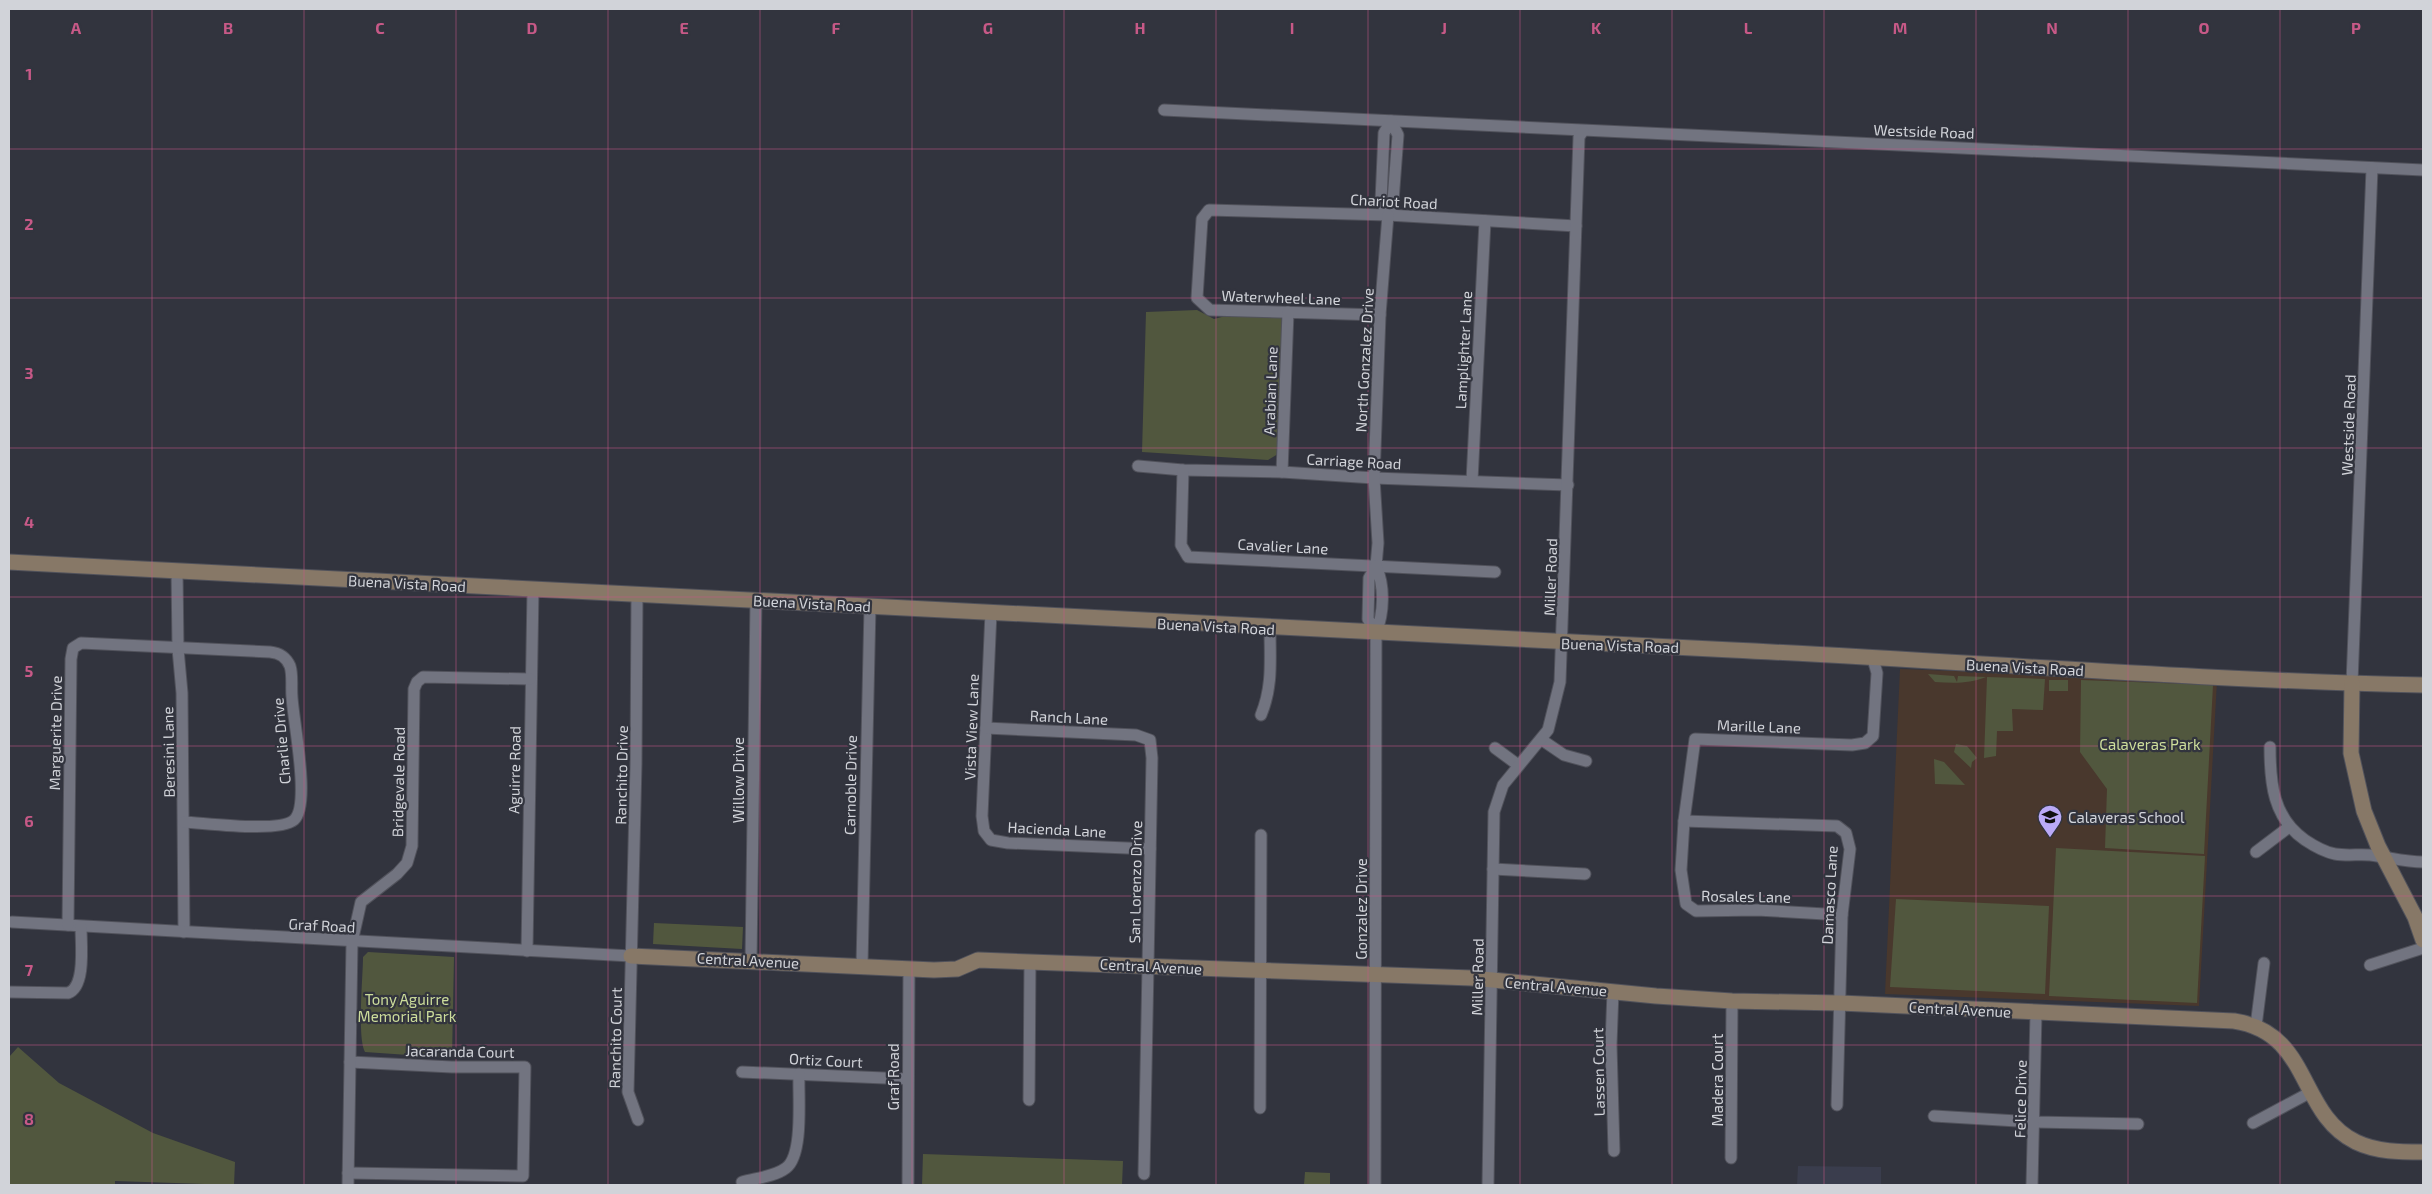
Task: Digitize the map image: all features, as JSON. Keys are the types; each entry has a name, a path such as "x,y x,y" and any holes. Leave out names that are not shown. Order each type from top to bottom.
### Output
{"street":[{"name":"Westside Road","path":"1164,110 2423,170"},
{"name":"North Gonzalez Drive","path":"1376,633 1381,620 1382,579 1376,566 1378,543 1374,478 1380,316 1388,215 1381,201 1384,133 1391,121"},
{"name":"Miller Road","path":"1488,1185 1493,829 1496,800 1503,785 1518,765 1542,740 1552,720 1556,703 1562,643 1579,137 1583,131"},
{"name":"Westside Road","path":"2352,683 2372,168"},
{"name":"Chariot Road","path":"1210,310 1197,298 1202,220 1209,210 1388,215 1576,226"},
{"name":"Lamplighter Lane","path":"1472,481 1485,221"},
{"name":"Waterwheel Lane","path":"1210,310 1380,316"},
{"name":"Arabian Lane","path":"1282,472 1288,312"},
{"name":"Carriage Road","path":"1138,466 1183,470 1282,472 1374,478 1568,485"},
{"name":"Cavalier Lane","path":"1183,470 1181,545 1188,557 1494,572"},
{"name":"Buena Vista Road","path":"9,562 991,612 1270,629 1745,650 1874,659 2423,685"},
{"name":"Beresini Lane","path":"177,571 178,648 182,693 184,932"},
{"name":"Aguirre Road","path":"527,951 530,679 533,589"},
{"name":"Ranchito Drive","path":"631,956 636,764 636,594"},
{"name":"Willow Drive","path":"751,961 756,600"},
{"name":"Carnoble Drive","path":"862,965 870,606"},
{"name":"Vista View Lane","path":"991,612 982,816 984,831 991,840"},
{"path":"1261,716 1269,698 1270,629"},
{"name":"Gonzalez Drive","path":"1374,1185 1376,633"},
{"name":"Marguerite Drive","path":"68,925 71,658 73,648 81,644 178,648"},
{"name":"Charlie Drive","path":"178,648 279,652 287,660 291,669 292,696 300,761 300,811 294,820 286,824 262,827 184,822"},
{"name":"Marille Lane","path":"1681,870 1684,821 1695,739 1852,746 1865,743 1873,736 1877,674 1874,659"},
{"name":"Bridgevale Road","path":"348,1185 352,942 362,902 397,874 407,863 412,846 414,689 417,682 423,677 530,679"},
{"path":"2352,683 2352,753 2355,778 2364,811 2383,857 2400,885 2423,940"},
{"name":"Ranch Lane","path":"986,728 1136,735 1150,740"},
{"name":"San Lorenzo Drive","path":"1144,1174 1152,758 1150,740"},
{"path":"1542,740 1564,755 1586,760"},
{"path":"2270,747 2272,788 2275,800 2289,826 2307,842 2325,852 2338,855 2383,857 2409,862 2423,862"},
{"path":"1495,748 1518,765"},
{"name":"Damasco Lane","path":"1684,821 1837,826 1846,833 1850,849 1842,915 1838,1105"},
{"path":"2256,852 2289,826"},
{"path":"1260,1108 1261,836"},
{"name":"Hacienda Lane","path":"991,840 1150,849"},
{"path":"1493,869 1585,874"},
{"name":"Rosales Lane","path":"1681,870 1686,904 1696,911 1757,910 1842,915"},
{"name":"Graf Road","path":"12,922 631,956"},
{"path":"9,992 68,993 74,991 78,986 80,975 81,927"},
{"path":"2370,965 2423,948"},
{"name":"Central Avenue","path":"631,956 952,969 978,960 1030,961 1376,975 1492,981 1732,1001 1840,1003 2234,1021 2256,1026 2272,1036 2286,1049 2332,1123 2353,1140 2378,1150 2423,1152"},
{"name":"Ranchito Court","path":"631,956 628,1092 638,1120"},
{"path":"1029,1100 1030,961"},
{"path":"2256,1026 2264,963"},
{"name":"Graf Road","path":"908,1185 909,968"},
{"name":"Lassen Court","path":"1613,991 1611,1045 1614,1151"},
{"name":"Madera Court","path":"1731,1158 1732,1001"},
{"name":"Felice Drive","path":"2032,1185 2035,1122 2036,1013"},
{"name":"Jacaranda Court","path":"348,1173 523,1176 525,1067 452,1067 350,1062"},
{"name":"Ortiz Court","path":"742,1072 908,1079"},
{"path":"742,1182 782,1170 794,1160 797,1145 799,1074"},
{"path":"2253,1123 2311,1092"},
{"path":"1934,1116 2035,1122 2138,1124"}],"shaded area":[{"name":"Calaveras School","path":"1900,669 2217,681 2199,1006 1885,994"},
{"path":"1798,1166 1881,1167 1881,1185 1797,1185"}],"green space":[{"path":"1197,310 1214,319 1237,313 1285,315 1278,454 1268,460 1142,452 1146,312"},
{"path":"1928,674 1954,676 1957,682 1958,676 1986,677 1967,682 1955,683 1935,682"},
{"path":"1987,677 2045,679 2043,710 2012,709 2013,731 1997,731 1996,756 1984,758"},
{"path":"2049,680 2068,680 2068,691 2049,691"},
{"name":"Calaveras Park","path":"2081,680 2213,685 2204,854 2105,848 2107,789 2080,752"},
{"path":"1956,744 1967,746 1977,758 1972,762 1971,768 1954,752"},
{"path":"1934,759 1944,762 1965,785 1935,784"},
{"path":"2056,848 2205,856 2197,1003 2049,996"},
{"path":"1896,899 2049,906 2045,994 1890,987"},
{"path":"654,923 743,927 742,949 653,944"},
{"name":"Tony Aguirre Memorial Park","path":"368,952 454,957 452,1058 365,1052 361,1034 361,1007 363,957"},
{"path":"18,1047 59,1083 153,1133 235,1162 234,1185 115,1181 115,1185 9,1185 9,1057"},
{"path":"923,1154 1123,1161 1122,1185 922,1185"},
{"path":"1305,1172 1330,1173 1330,1185 1304,1185"}],"place":[{"name":"Calaveras School","path":"2050,838"}]}
